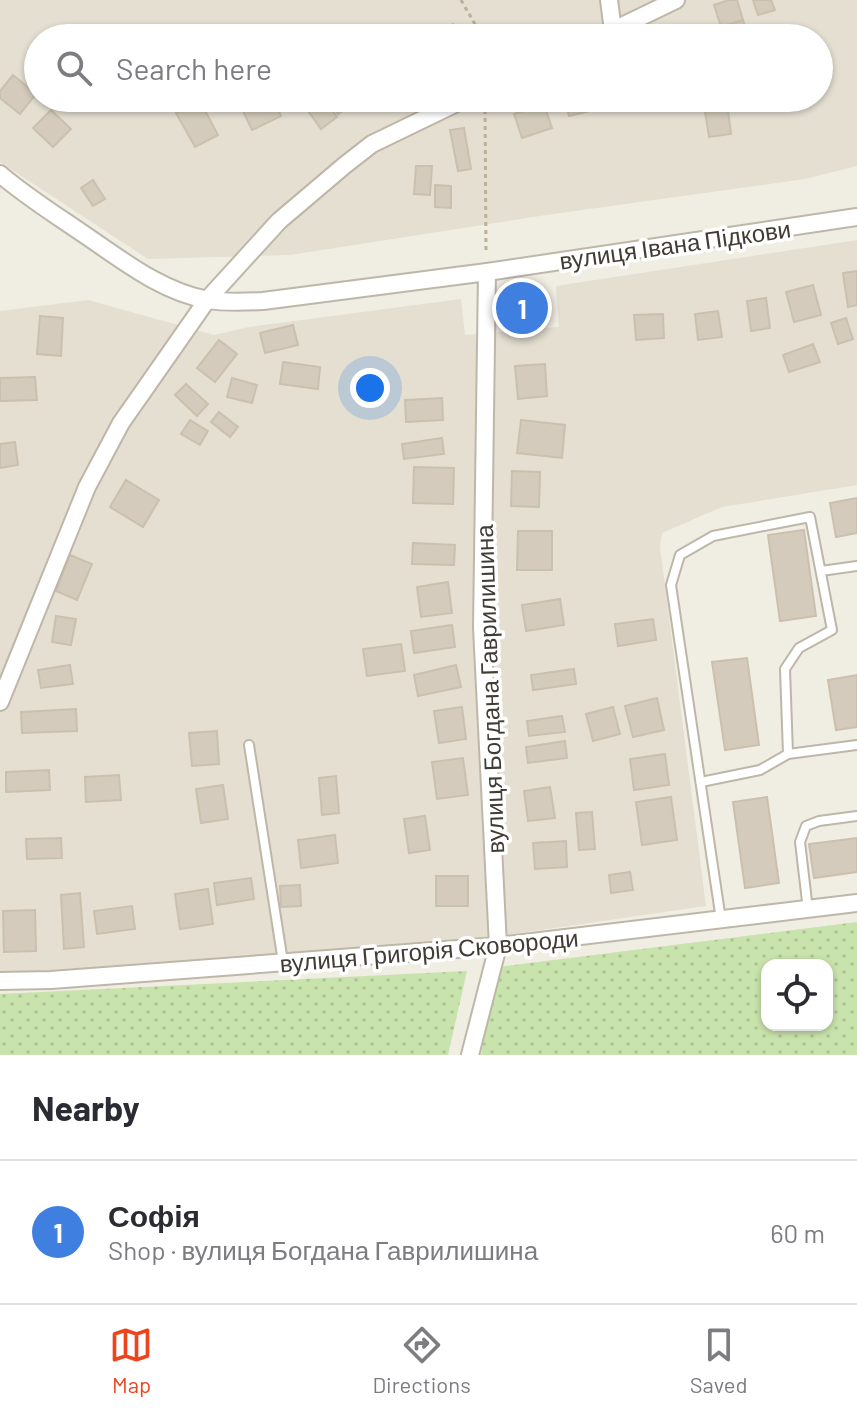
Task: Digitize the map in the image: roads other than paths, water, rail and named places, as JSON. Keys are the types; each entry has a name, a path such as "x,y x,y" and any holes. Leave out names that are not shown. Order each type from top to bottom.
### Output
{"street":[{"path":"609,0 612,24"},
{"path":"627,24 676,0"},
{"path":"0,702 87,487 121,423 207,300 279,221 333,174 372,144 438,112"},
{"name":"вулиця Івана Підкови","path":"0,174 139,272 207,300 263,301 487,272 857,217"},
{"name":"вулиця Богдана Гаврилишина","path":"470,1055 498,946 482,628 487,272"},
{"name":"вулиця Григорія Сковороди","path":"0,981 51,980 498,946 857,903"}],"lane":[{"path":"721,921 671,585 680,555 713,536 810,517 832,630 799,648 785,669 788,754"},
{"path":"821,571 857,566"},
{"path":"249,745 283,963"},
{"path":"701,782 760,770 788,754 857,745"},
{"path":"808,910 800,842 806,826 819,821 857,816"}],"place":[{"name":"Софія","path":"522,308"}]}
